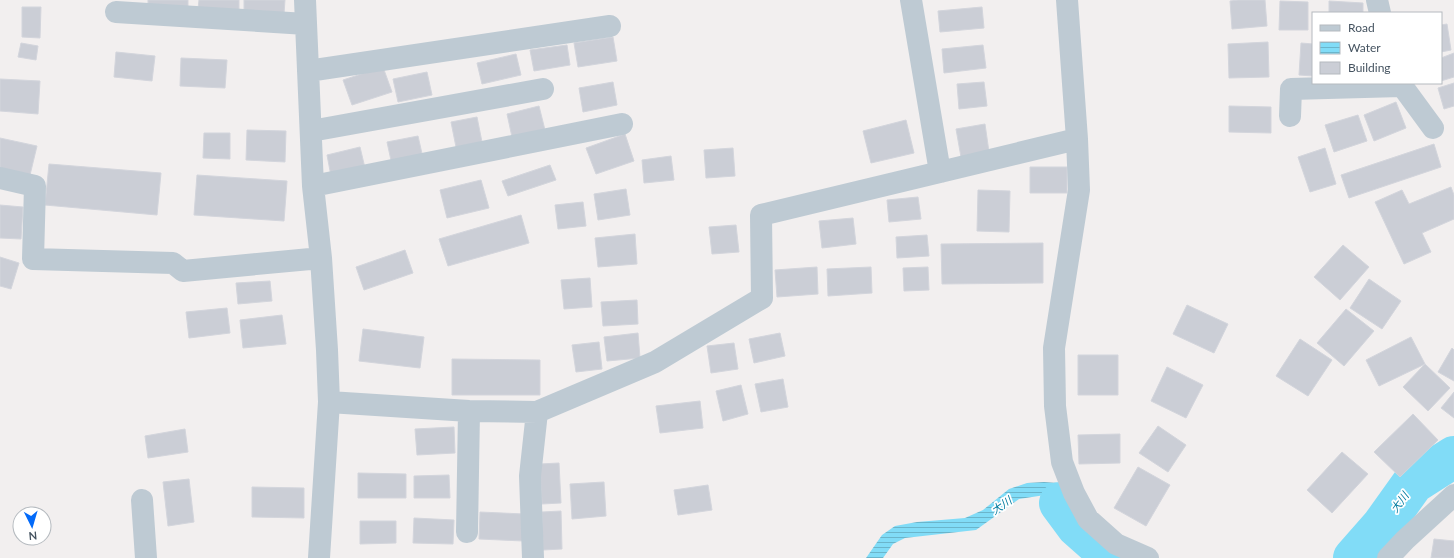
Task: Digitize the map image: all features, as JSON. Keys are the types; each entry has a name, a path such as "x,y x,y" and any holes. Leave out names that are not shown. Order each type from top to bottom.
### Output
{"street":[{"path":"305,0 313,186 321,258 329,402 319,558"},
{"path":"910,0 940,172"},
{"path":"1067,0 1077,139 1079,190 1054,348 1055,406 1062,462 1074,493 1088,519 1116,544 1148,558"},
{"path":"1376,0 1380,12"},
{"path":"116,12 306,24"},
{"path":"308,71 610,26"},
{"path":"1290,116 1291,89 1401,84 1433,128"},
{"path":"311,132 543,89"},
{"path":"313,186 622,124"},
{"path":"329,402 469,411 537,412 655,362 762,298 761,215 1077,139"},
{"path":"0,178 36,186 33,259 173,263 183,271 321,258"},
{"path":"467,532 469,411"},
{"path":"533,558 530,476 537,412"},
{"path":"1388,558 1405,540 1454,495"},
{"path":"142,500 146,558"}],"water":[{"path":"1440,458 1444,469 1444,474 1417,492 1402,483 1419,469"},
{"path":"1027,483 1058,483 1063,498 1077,520 1100,538 1099,555 1045,495 1019,499 976,530 905,538 893,544 883,558 866,558 882,535 895,526 917,522 965,518 983,510 1009,489"},
{"path":"1393,493 1406,503 1385,536 1368,558 1344,558 1357,543"}],"building":[{"path":"148,0 188,0 188,8 148,5"},
{"path":"199,0 239,0 239,11 198,9"},
{"path":"244,0 285,0 284,14 244,12"},
{"path":"1265,0 1267,26 1232,29 1230,1"},
{"path":"1280,1 1308,2 1308,30 1279,30"},
{"path":"1329,1 1363,3 1363,12 1329,12"},
{"path":"22,7 41,7 40,38 22,37"},
{"path":"982,7 984,28 940,32 938,11"},
{"path":"1447,24 1451,50 1442,52 1442,25"},
{"path":"613,37 617,61 578,67 574,43"},
{"path":"1268,42 1269,77 1229,78 1228,44"},
{"path":"21,43 38,46 36,60 18,57"},
{"path":"1301,43 1312,44 1312,76 1299,75"},
{"path":"567,45 570,65 534,71 530,50"},
{"path":"983,45 986,68 944,73 942,49"},
{"path":"116,52 155,56 152,81 114,77"},
{"path":"1454,53 1454,77 1442,81 1442,58"},
{"path":"516,54 521,75 482,84 477,63"},
{"path":"181,58 227,60 225,88 180,86"},
{"path":"383,67 392,92 352,105 343,80"},
{"path":"427,72 432,95 398,102 393,79"},
{"path":"0,79 40,81 38,114 0,111"},
{"path":"613,82 617,105 583,112 579,88"},
{"path":"984,82 987,106 959,109 957,84"},
{"path":"1454,83 1454,106 1444,109 1438,88"},
{"path":"1396,102 1406,128 1374,141 1364,115"},
{"path":"539,106 545,130 512,137 507,114"},
{"path":"1229,106 1271,107 1271,133 1229,132"},
{"path":"1358,115 1367,141 1334,152 1325,125"},
{"path":"477,117 482,142 456,147 451,122"},
{"path":"906,120 914,153 871,163 863,131"},
{"path":"985,124 989,152 961,157 956,129"},
{"path":"247,130 286,131 285,162 246,160"},
{"path":"204,133 230,133 230,159 203,158"},
{"path":"625,134 634,161 596,174 586,148"},
{"path":"418,136 423,158 392,165 387,142"},
{"path":"0,138 37,146 30,175 0,168"},
{"path":"1434,144 1441,167 1349,198 1341,175"},
{"path":"360,147 365,168 331,176 327,155"},
{"path":"733,148 735,176 706,178 704,150"},
{"path":"1325,148 1336,184 1310,192 1298,157"},
{"path":"671,156 674,180 644,183 642,160"},
{"path":"49,164 161,173 157,215 45,205"},
{"path":"550,165 556,180 508,196 502,181"},
{"path":"1030,167 1067,167 1067,193 1030,193"},
{"path":"197,175 287,181 284,221 194,215"},
{"path":"481,180 489,208 447,218 440,190"},
{"path":"1451,187 1454,195 1454,219 1422,233 1431,252 1404,264 1375,202 1402,190 1409,204"},
{"path":"626,189 630,215 598,220 594,194"},
{"path":"978,190 1010,191 1009,232 977,231"},
{"path":"918,197 921,219 889,222 887,200"},
{"path":"583,202 586,226 558,229 555,205"},
{"path":"0,205 23,207 21,239 0,238"},
{"path":"521,215 529,243 448,266 439,239"},
{"path":"853,218 856,244 822,248 819,221"},
{"path":"736,225 739,252 712,254 709,227"},
{"path":"635,234 637,264 598,267 595,238"},
{"path":"927,235 929,256 897,258 896,237"},
{"path":"1043,243 1043,283 942,284 941,244"},
{"path":"1343,245 1369,267 1340,300 1314,277"},
{"path":"405,250 413,273 364,290 356,267"},
{"path":"0,257 19,263 11,289 0,286"},
{"path":"817,267 818,294 777,297 775,270"},
{"path":"871,267 872,293 828,296 827,269"},
{"path":"928,267 929,290 904,291 903,268"},
{"path":"590,278 592,307 564,309 561,280"},
{"path":"1369,279 1401,301 1382,329 1350,308"},
{"path":"270,281 272,301 238,304 236,283"},
{"path":"637,300 638,324 603,326 601,302"},
{"path":"1187,305 1228,324 1214,353 1173,334"},
{"path":"227,308 230,333 189,338 186,312"},
{"path":"1346,309 1374,331 1344,366 1317,343"},
{"path":"282,315 286,344 243,348 240,320"},
{"path":"363,329 424,337 420,368 359,361"},
{"path":"638,333 640,358 607,361 604,337"},
{"path":"780,333 785,356 754,363 749,339"},
{"path":"1411,337 1425,364 1379,386 1366,360"},
{"path":"1300,339 1332,360 1308,396 1276,376"},
{"path":"599,342 602,369 576,372 572,345"},
{"path":"734,343 738,369 711,373 707,346"},
{"path":"1452,348 1454,350 1454,381 1438,372"},
{"path":"1078,355 1118,355 1118,395 1078,395"},
{"path":"452,359 540,360 540,395 452,395"},
{"path":"1425,364 1450,388 1428,411 1403,387"},
{"path":"1167,367 1203,385 1186,418 1151,401"},
{"path":"783,379 788,407 761,412 755,384"},
{"path":"741,385 748,414 723,421 716,391"},
{"path":"1454,392 1454,418 1441,408"},
{"path":"700,401 703,428 660,433 656,406"},
{"path":"1413,414 1438,440 1400,477 1374,452"},
{"path":"1158,426 1186,445 1168,472 1139,453"},
{"path":"454,427 455,453 417,455 415,429"},
{"path":"185,429 188,452 148,458 145,436"},
{"path":"1120,434 1120,463 1079,464 1078,435"},
{"path":"1342,452 1368,474 1332,513 1307,490"},
{"path":"559,463 561,503 542,504 540,464"},
{"path":"1138,467 1170,485 1146,526 1114,508"},
{"path":"358,473 406,474 406,498 358,498"},
{"path":"449,475 450,498 414,498 414,476"},
{"path":"189,479 194,522 168,526 163,482"},
{"path":"604,482 606,516 572,519 570,484"},
{"path":"708,485 712,510 678,515 674,490"},
{"path":"252,487 304,488 304,518 252,517"},
{"path":"561,511 562,549 543,550 542,512"},
{"path":"480,512 524,514 523,541 479,539"},
{"path":"414,518 454,520 453,544 413,543"},
{"path":"360,521 396,521 396,543 360,544"},
{"path":"1434,539 1454,541 1454,558 1431,558"}],"waterway":[{"name":"大川","path":"1354,558 1383,525 1413,483 1454,457"},
{"name":"大川","path":"1060,503 1077,526 1113,558"}]}
